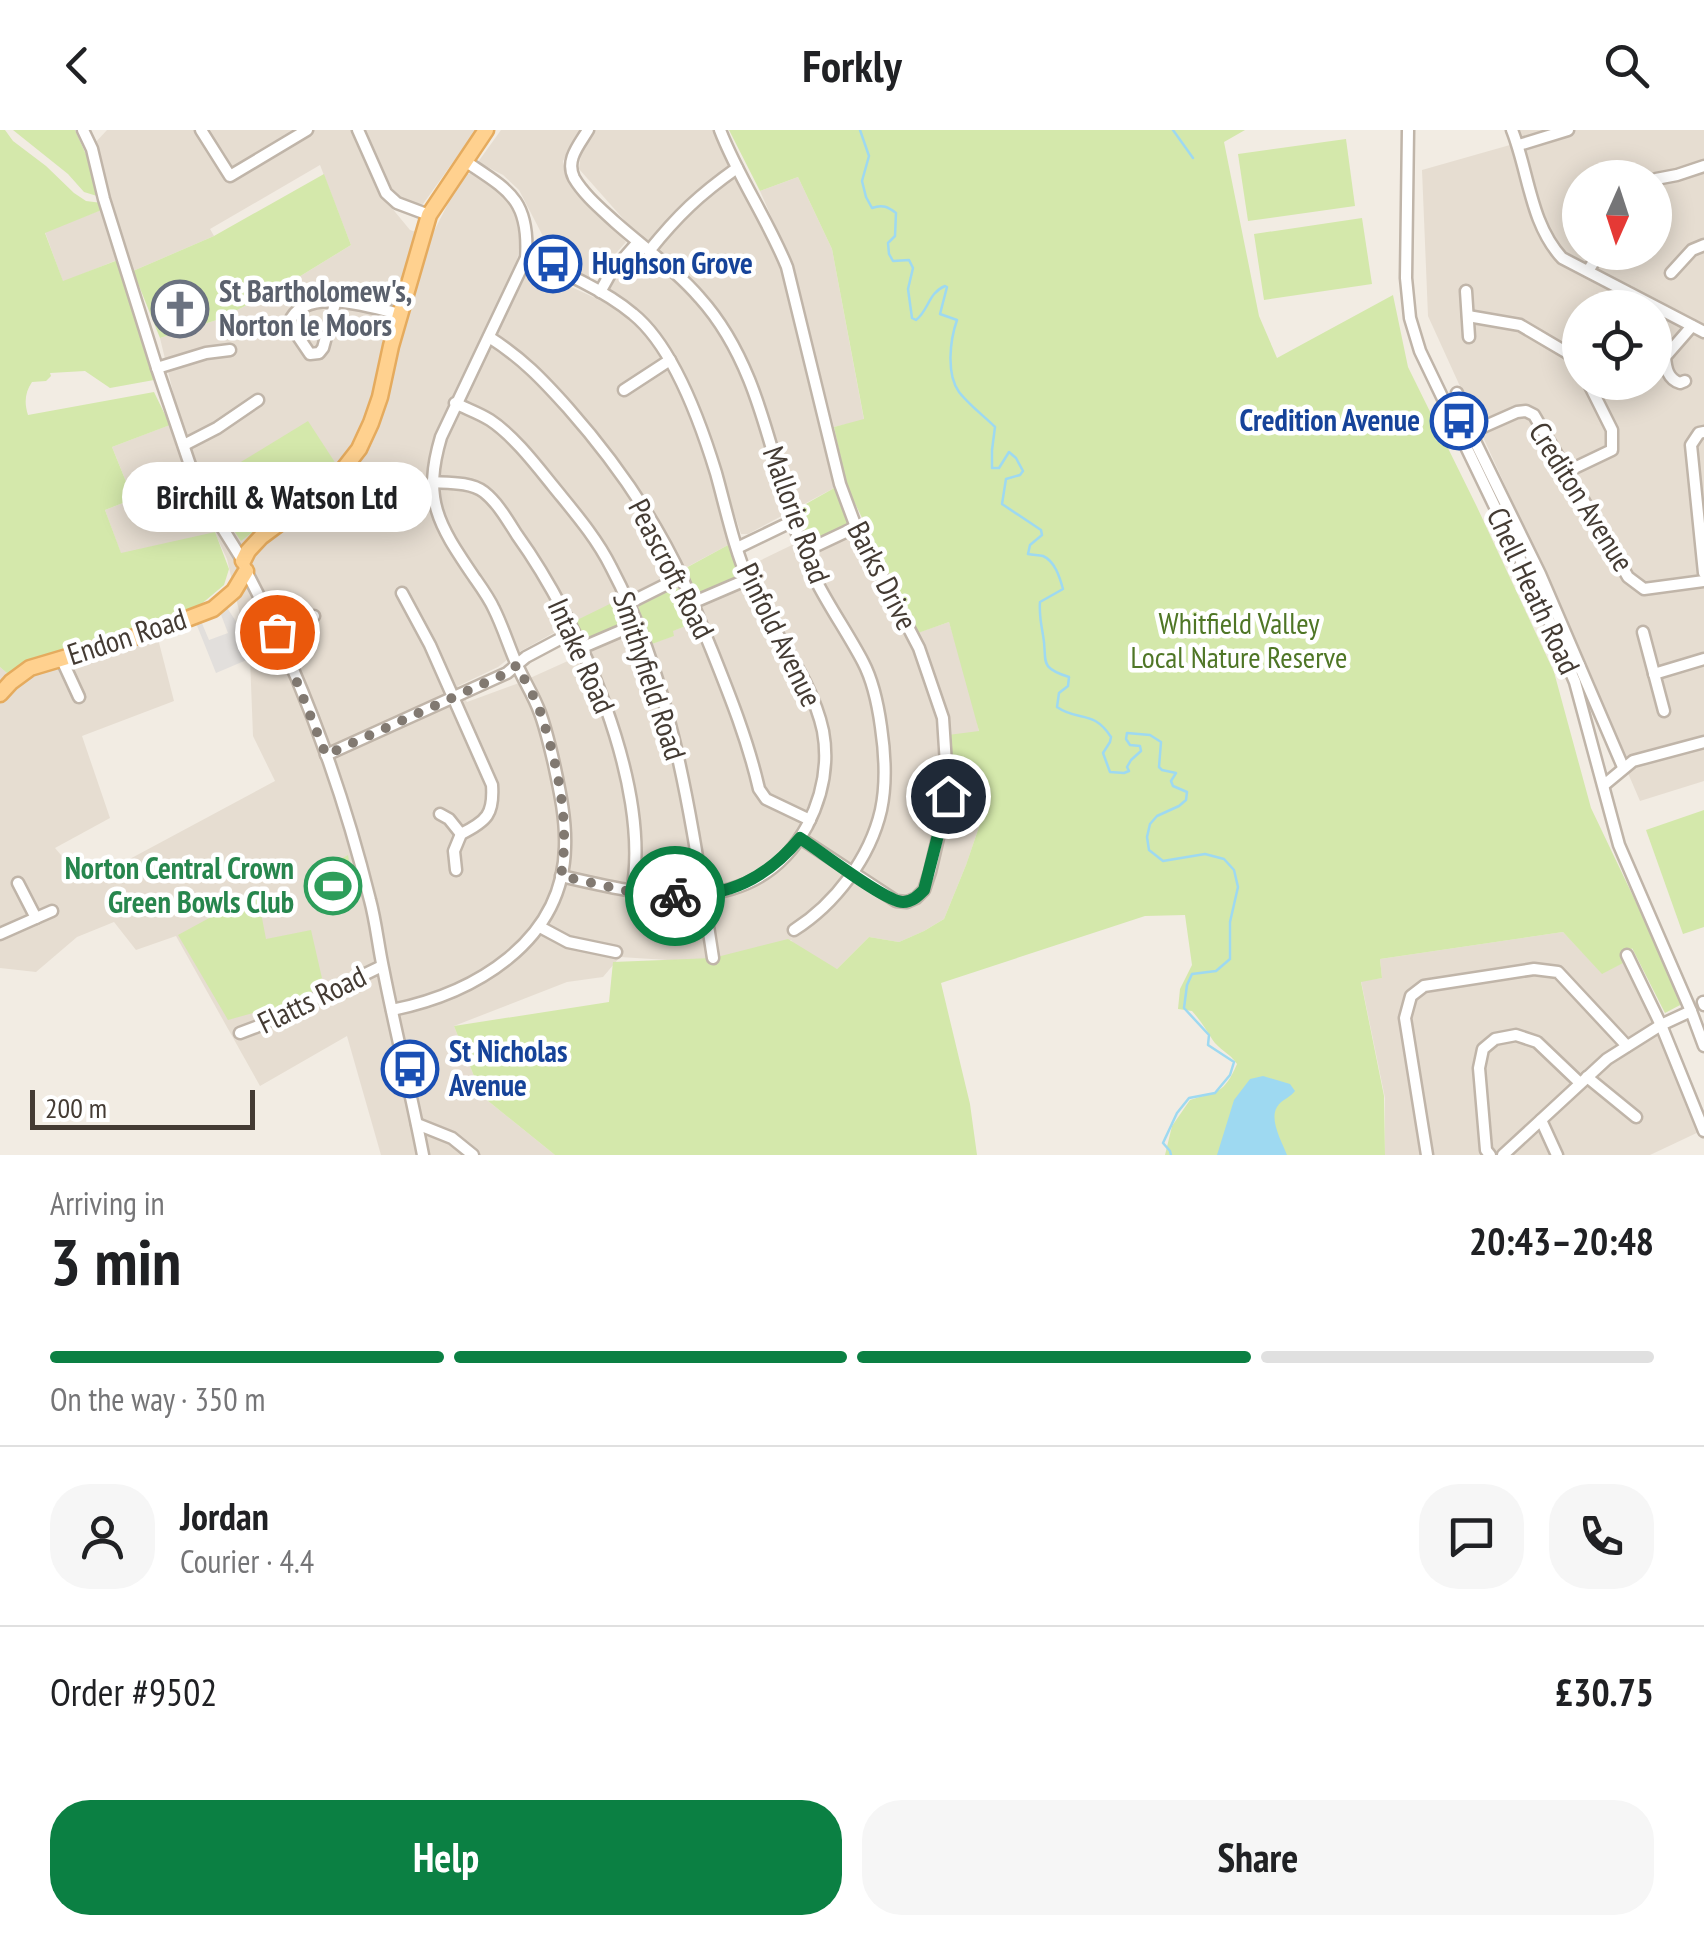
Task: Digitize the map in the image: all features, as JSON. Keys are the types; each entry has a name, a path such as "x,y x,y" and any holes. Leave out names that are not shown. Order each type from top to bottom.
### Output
{"main road":[{"name":"Endon Road","path":"0,694 30,668 158,630 213,609 234,590 248,550 330,484 358,449 372,423 429,215 486,130"}],"street":[{"path":"83,130 191,468 277,632 326,755 372,905 423,1155"},
{"path":"201,130 230,176 300,132"},
{"path":"358,130 386,194 397,203 429,215"},
{"path":"588,130 572,156 573,176 596,206 638,242 600,292"},
{"name":"Barks Drive","path":"720,130 787,267 840,484 856,526 919,648 943,718 948,796 930,872 924,890 916,898 896,901 800,838"},
{"name":"Chell Heath Road","path":"1408,130 1405,245 1410,318 1427,369 1540,574 1623,767"},
{"path":"1512,130 1540,226 1562,258 1704,332"},
{"path":"1518,146 1568,130"},
{"path":"392,1010 433,999 478,980 528,942 552,905 566,849 563,808 540,712 493,606 445,535 432,482 436,453 455,403 526,258 528,236 521,208 508,190 464,161"},
{"path":"1672,175 1704,166"},
{"path":"649,252 700,194 737,168"},
{"name":"Mallorie Road","path":"638,242 700,298 740,358 803,552 864,664 878,707 886,759 880,811 865,851 836,896 794,930"},
{"path":"1671,273 1692,250 1704,244"},
{"name":"Pinfold Avenue","path":"526,258 600,292 634,314 670,360 700,422 748,579 809,690 824,735 822,790 810,820 784,857 750,881 726,891 682,897 632,892 561,876"},
{"path":"1466,291 1469,338"},
{"path":"336,300 323,348 320,353 310,354 290,322 303,307 320,300 336,300 401,314"},
{"path":"1468,316 1520,324 1562,350"},
{"path":"1686,382 1672,380 1665,357 1692,326"},
{"name":"Peascroft Road","path":"489,337 536,372 592,436 652,522 682,577 732,702 758,789 766,799 810,820"},
{"path":"157,368 230,350"},
{"path":"624,390 670,360"},
{"name":"Chell Heath Road","path":"1457,393 1465,434 1576,682 1619,845 1704,1046"},
{"path":"184,445 258,400"},
{"path":"1568,472 1612,450 1612,430 1597,400"},
{"name":"Smithyfield Road","path":"455,403 492,421 530,458 583,522 629,604 670,720 713,958"},
{"name":"Crediton Avenue","path":"1465,434 1517,412 1534,415 1628,577 1644,589 1704,581"},
{"path":"1704,432 1699,432 1692,445 1704,573"},
{"name":"Intake Road","path":"432,482 466,484 483,491 556,594 599,688 620,750 632,810 636,868 632,892"},
{"path":"737,548 793,521"},
{"path":"803,552 856,526"},
{"path":"629,604 682,577"},
{"path":"692,603 748,579"},
{"path":"402,593 455,696 492,785 493,804 487,817 462,834 454,851 456,870"},
{"path":"277,632 314,616"},
{"path":"580,648 637,624"},
{"path":"326,755 507,673 573,632"},
{"path":"1642,632 1664,711"},
{"path":"62,658 79,696"},
{"path":"1654,674 1704,659"},
{"path":"1604,785 1632,761 1704,742"},
{"path":"440,814 462,834"},
{"path":"18,883 36,918"},
{"path":"0,934 52,912"},
{"path":"540,927 568,942 616,952"},
{"path":"1627,955 1693,1087 1704,1131"},
{"name":"Flatts Road","path":"240,1033 382,966"},
{"path":"1427,1155 1405,1018 1411,996 1424,986 1534,969 1558,972 1627,1046"},
{"path":"1502,1155 1607,1058 1691,1010"},
{"path":"1490,1155 1486,1150 1479,1068 1483,1049 1495,1039 1516,1035 1537,1042 1636,1117"},
{"path":"1540,1120 1557,1155"},
{"path":"417,1124 452,1138 473,1155"}],"shaded area":[{"path":"107,130 353,130 377,190 410,230 431,237 462,176 471,173 505,194 515,212 520,240 517,262 604,302 610,285 642,240 579,169 581,153 595,130 717,130 785,268 836,487 748,534 741,534 730,500 719,503 730,544 566,626 458,686 467,702 630,633 637,634 643,647 673,636 672,631 705,619 701,605 758,580 753,564 794,544 802,557 854,535 871,567 917,633 949,622 973,702 979,732 951,774 981,775 980,824 944,919 899,942 869,937 837,969 801,953 791,940 734,957 699,962 620,957 603,977 567,982 454,1026 482,1096 555,1155 381,1155 347,1036 260,1086 176,936 136,950 114,922 77,937 36,972 0,968 0,667 17,682 29,673 157,635 174,701 82,736 110,818 55,848 85,883 275,781 253,736 250,658 227,559 215,533 121,554 105,510 133,499 112,447 180,421 160,338 220,319 351,245 320,165 210,229 214,236 133,271 127,256 63,282 45,232 111,206 94,144"},
{"path":"366,130 476,130 423,204 394,194 366,140"},
{"path":"501,130 581,130 563,161 566,174 626,242 592,280 547,244 519,190 503,175 478,162"},
{"path":"1512,130 1704,130 1704,781 1640,801 1595,683 1428,316 1422,170 1517,143"},
{"path":"798,177 832,249 864,420 834,427 791,262 760,191"},
{"path":"226,606 244,634 240,637 249,659 216,673 196,623 201,621 209,640 228,633 220,612"},
{"path":"1563,932 1602,973 1627,961 1703,1130 1650,1155 1385,1155 1385,1098 1361,981 1382,978 1380,959"}],"green space":[{"path":"0,130 5,130 74,193 86,201 102,203 104,209 45,233 63,281 118,260 154,380 110,388 85,371 50,373 46,381 32,382 26,398 28,415 154,392 170,425 112,447 133,499 105,510 121,553 215,532 229,569 224,585 193,611 31,660 8,674 0,667"},
{"path":"13,130 75,130 88,159 97,196 84,192 68,174"},
{"name":"Whitfield Valley Local Nature Reserve","path":"729,130 1245,130 1224,142 1259,316 1277,358 1393,295 1408,367 1554,672 1591,808 1684,1003 1665,1013 1632,948 1627,961 1602,974 1563,932 1380,959 1382,978 1361,982 1384,1096 1385,1155 1165,1155 1172,1126 1190,1100 1219,1090 1237,1064 1192,1011 1178,1009 1180,989 1192,965 1185,915 1145,916 941,983 970,1104 977,1155 555,1155 482,1096 454,1026 609,1002 613,962 713,958 788,939 837,969 869,937 899,942 944,919 980,824 980,775 951,774 948,735 979,731 949,622 918,633 847,487 834,427 864,419 832,249 798,177 760,191"},
{"path":"1346,139 1355,206 1248,221 1238,154"},
{"path":"324,174 351,245 220,319 160,338 133,271 214,236"},
{"path":"1362,218 1372,284 1264,300 1254,234"},
{"path":"308,421 338,467 241,541 203,485"},
{"path":"836,487 849,522 846,527 807,541 797,509"},
{"path":"730,544 740,576 696,593 684,569"},
{"path":"674,587 682,590 696,622 652,644 639,605"},
{"path":"622,598 630,623 586,642 575,621"},
{"path":"1704,810 1704,927 1683,934 1646,830"},
{"name":"Norton Central Crown Green Bowls Club","path":"348,855 356,896 316,904 311,876"},
{"path":"257,892 266,939 311,930 324,987 259,1019 253,1013 228,1020 178,935"}],"water":[{"path":"1263,1076 1290,1084 1295,1091 1279,1104 1274,1118 1287,1155 1217,1155 1234,1100 1250,1079"}],"waterway":[{"path":"860,130 869,156 862,181 866,197 872,208 885,207 896,213 889,254 893,261 909,260 913,268 908,289 912,318 916,320 935,293 947,287 940,314 957,320 950,357 955,385 995,427 992,468 999,468 1009,452 1023,471 1006,479 1002,504 1041,530 1042,535 1030,545 1028,554 1047,558 1063,589 1040,602 1046,662 1052,670 1069,677 1068,686 1059,693 1057,707 1092,719 1104,728 1111,737 1103,753 1110,772 1129,771 1131,760 1141,751 1140,746 1130,745 1127,733 1150,735 1161,742 1159,767 1176,773 1171,781 1173,786 1187,792 1186,800 1150,824 1149,850 1163,861 1205,854 1224,859 1234,870 1238,887 1230,922 1230,959 1216,971 1192,974 1184,1008 1209,1035 1208,1045 1234,1062 1230,1075 1215,1093 1189,1098 1177,1113 1163,1143 1171,1155"},
{"path":"1173,130 1193,158"}],"way so far":[{"path":"277,632 326,755 517,665 540,712 558,784 566,849 561,876 632,892 675,896"}],"place":[{"name":"Hughson Grove","path":"553,264"},
{"name":"St Bartholomew's, Norton le Moors","path":"180,309"},
{"name":"Credition Avenue","path":"1459,421"},
{"name":"Birchill & Watson Ltd","path":"277,632"},
{"name":"Norton Central Crown Green Bowls Club","path":"333,886"},
{"name":"St Nicholas Avenue","path":"410,1069"}],"route":[{"path":"675,896 726,891 750,881 784,857 800,838 880,892 907,902 924,890 948,796"}]}
